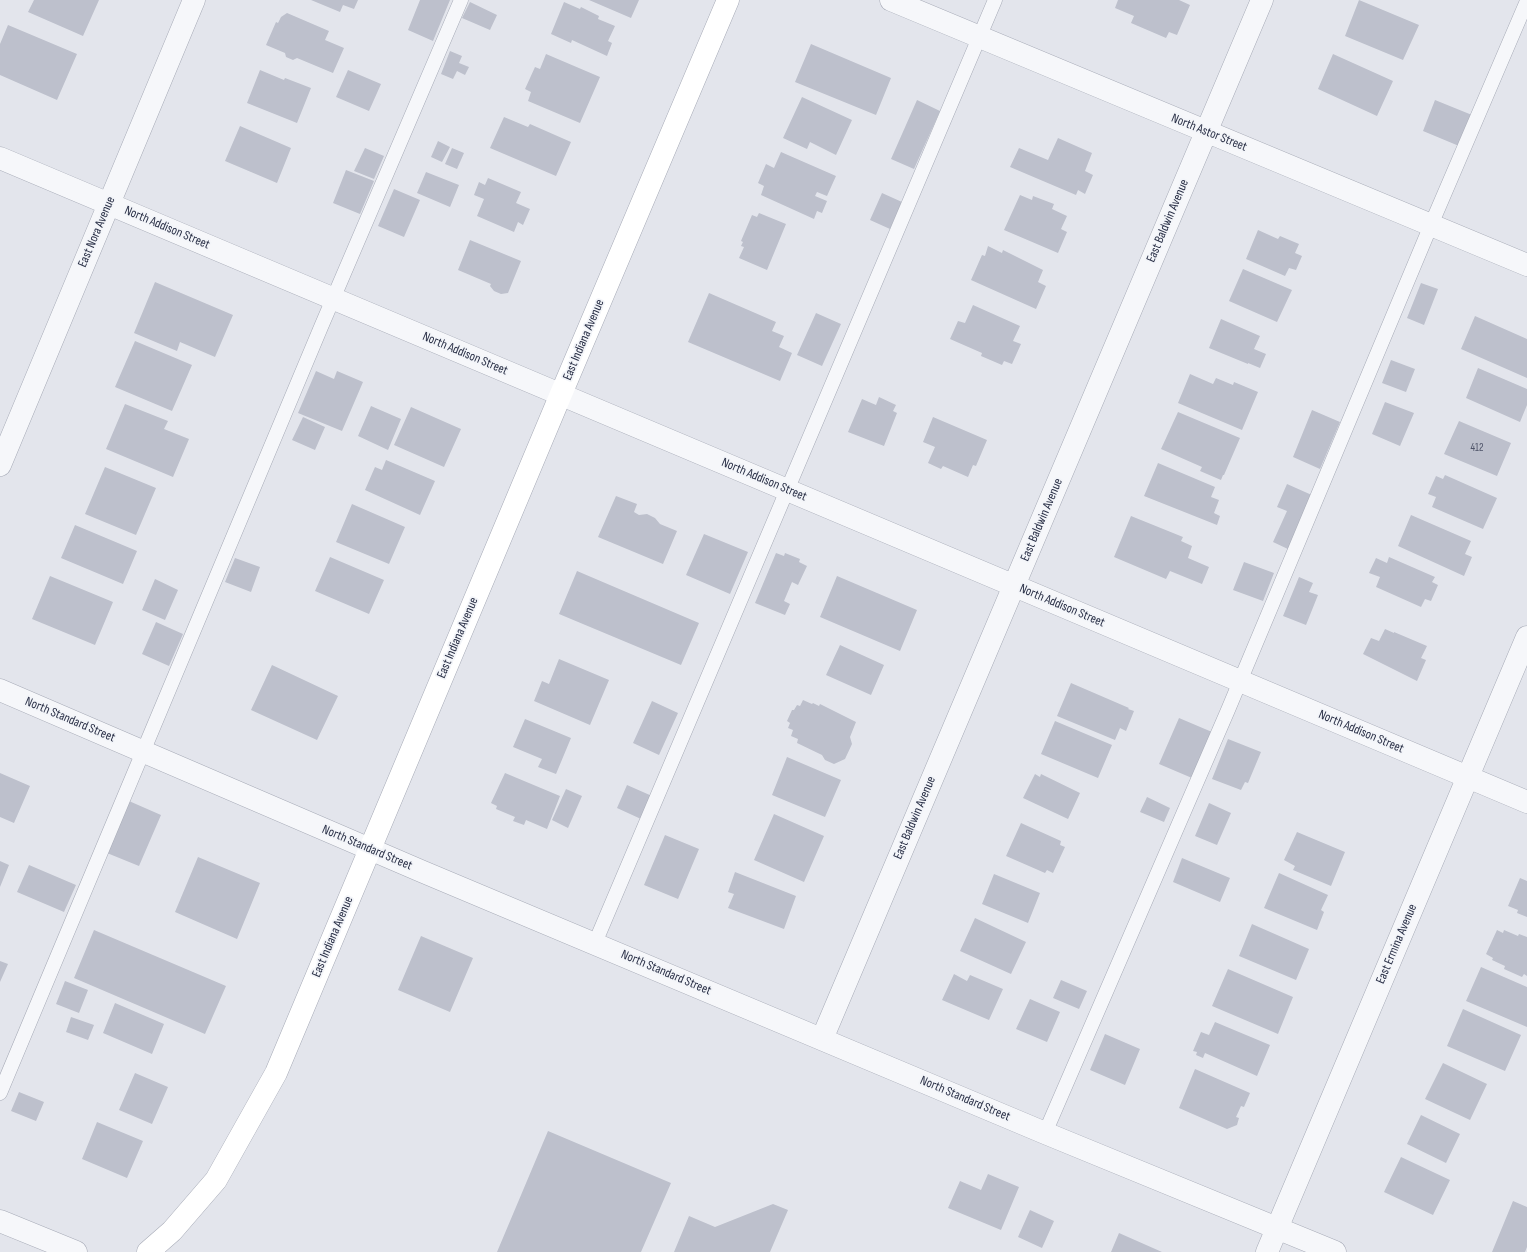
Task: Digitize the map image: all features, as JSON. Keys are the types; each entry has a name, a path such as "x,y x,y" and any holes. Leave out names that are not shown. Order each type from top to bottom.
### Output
{"main road":[{"name":"East Indiana Avenue","path":"148,1252 172,1231 216,1180 276,1073 369,849 728,0"}],"street":[{"name":"East Nora Avenue","path":"0,464 194,0"},
{"name":"North Astor Street","path":"891,0 1527,265"},
{"name":"East Baldwin Avenue","path":"822,1039 1262,0"},
{"name":"North Addison Street","path":"0,158 1527,802"},
{"name":"East Ermina Avenue","path":"1267,1252 1527,637"},
{"name":"North Standard Street","path":"0,690 369,849 1045,1133 1334,1252"},
{"path":"0,1221 76,1252"}],"lane":[{"path":"0,1092 333,298 461,0"},
{"path":"595,943 995,0"},
{"path":"1045,1133 1241,681 1431,225 1527,1"}],"building":[{"path":"34,0 99,0 83,36 28,12"},
{"path":"311,0 358,0 354,9 343,5 340,12"},
{"path":"420,0 450,0 433,41 408,30"},
{"path":"589,0 639,0 631,18"},
{"path":"1118,0 1179,0 1190,5 1177,35 1169,32 1166,38 1131,23 1134,16 1115,8"},
{"path":"1359,0 1419,25 1403,60 1345,36"},
{"path":"470,2 497,15 490,30 462,18"},
{"path":"564,2 580,9 581,7 599,16 598,19 615,26 608,41 612,43 607,56 572,40 571,43 551,34"},
{"path":"287,13 329,31 325,40 344,48 333,73 297,58 293,60 286,57 285,53 266,45 276,22 278,23 281,17"},
{"path":"8,25 77,54 57,100 0,75 0,44"},
{"path":"811,44 891,78 876,115 795,82"},
{"path":"450,51 462,56 459,63 469,67 465,75 457,71 453,79 441,74"},
{"path":"546,54 600,77 580,123 528,101 531,92 525,89 535,67 540,69"},
{"path":"1333,54 1393,81 1377,116 1318,89"},
{"path":"260,70 284,80 285,78 311,88 297,123 247,103"},
{"path":"348,70 381,84 369,111 336,97"},
{"path":"802,97 852,120 836,155 810,142 807,149 783,138"},
{"path":"917,100 940,111 914,169 891,159"},
{"path":"1435,100 1472,115 1459,146 1423,131"},
{"path":"504,117 528,127 530,124 571,142 556,176 490,148"},
{"path":"240,126 291,148 277,183 225,161"},
{"path":"1058,138 1092,153 1085,171 1093,175 1085,194 1078,190 1076,195 1010,167 1019,148 1048,160"},
{"path":"438,141 450,147 442,162 431,157"},
{"path":"365,148 384,156 374,179 354,171"},
{"path":"452,148 464,153 457,169 445,164"},
{"path":"781,152 836,176 827,196 817,192 815,196 827,201 822,213 817,211 814,219 761,195 764,186 758,183 766,164 774,168"},
{"path":"346,170 374,181 360,214 333,203"},
{"path":"426,172 459,185 450,207 417,193"},
{"path":"488,178 521,192 516,203 530,209 523,225 518,222 514,232 477,216 484,199 474,195 479,182 485,185"},
{"path":"394,189 420,200 404,237 378,226"},
{"path":"882,193 902,202 890,229 870,220"},
{"path":"1020,195 1032,200 1033,196 1054,204 1052,209 1067,216 1061,229 1067,232 1058,253 1004,230"},
{"path":"759,213 786,224 767,270 739,258 744,247 741,246 743,242 741,241 752,215 757,217"},
{"path":"1258,230 1278,239 1280,236 1299,244 1295,253 1302,256 1296,270 1289,268 1285,276 1246,259"},
{"path":"470,240 521,261 508,293 501,294 494,291 490,286 491,284 458,270"},
{"path":"988,246 1002,253 1003,250 1043,270 1038,282 1046,286 1036,309 971,280 982,255 985,256"},
{"path":"1243,269 1292,290 1277,322 1229,301"},
{"path":"155,282 233,315 215,357 180,342 177,351 134,333"},
{"path":"1421,283 1438,289 1424,325 1407,318"},
{"path":"709,293 776,322 772,331 784,336 779,347 792,353 780,381 688,342"},
{"path":"973,305 1020,326 1013,341 1021,344 1012,364 1004,361 1002,365 981,356 982,353 950,339 958,321 965,323"},
{"path":"816,313 841,324 822,366 797,355"},
{"path":"1475,316 1527,339 1527,378 1461,349"},
{"path":"1221,319 1260,336 1254,349 1266,354 1260,368 1209,348"},
{"path":"135,341 192,365 172,411 115,387"},
{"path":"1391,360 1415,369 1406,392 1382,383"},
{"path":"1478,368 1527,389 1527,405 1520,422 1466,398"},
{"path":"316,371 334,379 337,371 363,382 342,431 298,413"},
{"path":"1190,374 1213,384 1216,378 1233,385 1234,382 1258,392 1242,430 1178,403"},
{"path":"879,397 896,405 893,411 897,413 884,446 848,432 862,399 876,405"},
{"path":"1385,402 1414,413 1400,446 1372,434"},
{"path":"125,404 168,421 164,429 189,439 173,477 106,449"},
{"path":"371,406 401,419 388,450 358,436"},
{"path":"411,407 461,429 444,467 394,445"},
{"path":"1312,410 1340,422 1320,469 1293,457"},
{"path":"1178,412 1240,438 1221,480 1200,471 1202,467 1161,449"},
{"path":"303,417 325,427 315,450 292,440"},
{"path":"933,417 987,440 976,466 973,465 968,477 943,466 941,469 928,463 935,447 923,442"},
{"path":"1459,421 1511,443 1497,476 1444,454"},
{"path":"386,460 435,481 420,515 365,490 375,467 382,470"},
{"path":"1158,463 1215,487 1211,497 1219,500 1214,513 1220,516 1217,525 1144,496"},
{"path":"105,467 156,488 136,535 85,514"},
{"path":"1445,475 1497,498 1483,529 1432,507 1436,497 1428,494 1436,476 1443,479"},
{"path":"1287,484 1314,496 1290,550 1273,542 1287,511 1277,507"},
{"path":"616,496 637,504 634,512 639,515 647,514 655,518 660,524 677,531 663,564 598,537"},
{"path":"352,504 405,527 389,564 336,542"},
{"path":"1411,515 1471,541 1465,554 1472,557 1464,576 1398,546"},
{"path":"1131,516 1183,537 1181,541 1192,546 1188,558 1209,567 1202,584 1170,571 1166,579 1114,557"},
{"path":"75,525 137,551 123,584 61,558"},
{"path":"704,534 748,552 730,594 686,575"},
{"path":"776,553 784,556 785,553 800,559 799,562 807,566 798,585 792,582 784,601 790,604 785,615 755,603"},
{"path":"330,557 384,580 369,614 315,591"},
{"path":"1389,557 1435,577 1432,582 1438,585 1431,601 1425,599 1421,607 1376,587 1380,577 1369,573 1376,558 1387,563"},
{"path":"235,558 260,567 251,592 225,582"},
{"path":"1244,562 1274,573 1263,601 1233,590"},
{"path":"577,571 699,623 681,665 559,614"},
{"path":"50,576 113,602 95,645 32,619"},
{"path":"837,576 917,610 900,651 820,617"},
{"path":"1299,577 1313,583 1309,592 1318,595 1306,625 1283,616"},
{"path":"155,579 178,590 165,620 142,610"},
{"path":"156,622 183,634 169,666 142,654"},
{"path":"1385,629 1427,646 1421,658 1426,660 1417,681 1363,654 1371,638 1379,641"},
{"path":"840,645 884,665 871,695 826,675"},
{"path":"559,659 609,680 590,725 534,701 542,681 549,684"},
{"path":"272,665 338,696 317,740 251,710"},
{"path":"1071,683 1134,711 1126,731 1120,728 1115,740 1057,716"},
{"path":"803,700 819,706 820,704 856,722 850,737 852,744 845,759 834,764 825,760 822,755 797,743 798,739 791,736 793,730 788,728 790,723 787,721 792,710 794,710 797,705 800,706"},
{"path":"652,701 678,713 659,755 633,743"},
{"path":"1179,718 1212,732 1192,778 1159,764"},
{"path":"525,719 571,738 556,774 538,767 542,759 513,747"},
{"path":"1055,721 1112,745 1098,778 1041,754"},
{"path":"1228,739 1261,752 1248,783 1245,782 1241,790 1212,779"},
{"path":"787,757 841,780 825,817 772,795"},
{"path":"0,773 30,786 14,823 0,817"},
{"path":"505,773 560,796 547,829 526,820 524,825 513,821 515,817 496,809 497,806 491,803"},
{"path":"1035,774 1040,777 1041,774 1080,793 1068,819 1023,798"},
{"path":"627,785 652,796 641,819 617,808"},
{"path":"566,789 582,796 568,828 552,820"},
{"path":"1147,797 1170,808 1164,822 1140,812"},
{"path":"129,801 161,815 139,866 107,853"},
{"path":"1209,803 1231,813 1217,845 1195,836"},
{"path":"774,814 824,836 804,882 754,860"},
{"path":"1021,823 1061,841 1060,845 1065,847 1053,873 1047,870 1045,873 1006,856"},
{"path":"1297,832 1345,852 1331,886 1293,870 1295,866 1284,860"},
{"path":"665,835 699,849 678,899 644,885"},
{"path":"198,857 260,883 237,939 175,912"},
{"path":"1182,858 1230,878 1220,902 1173,882"},
{"path":"0,861 9,865 0,887"},
{"path":"29,865 76,885 64,912 17,892"},
{"path":"735,872 796,896 784,929 728,908 734,894 728,892"},
{"path":"1279,873 1328,895 1321,910 1324,912 1317,930 1264,908"},
{"path":"994,874 1040,893 1028,923 982,904"},
{"path":"1520,878 1527,881 1527,917 1517,913 1518,910 1508,906"},
{"path":"975,918 1026,942 1011,974 960,951"},
{"path":"1252,924 1309,949 1296,980 1239,956"},
{"path":"94,930 226,986 205,1034 74,978"},
{"path":"1497,930 1503,933 1504,930 1518,936 1519,934 1527,937 1527,976 1524,974 1522,977 1504,969 1505,966 1492,960 1493,958 1486,954"},
{"path":"421,936 473,958 450,1012 398,990"},
{"path":"0,961 8,964 0,982"},
{"path":"1481,967 1527,987 1527,1027 1466,1001"},
{"path":"1228,969 1293,997 1278,1034 1212,1006"},
{"path":"954,974 967,981 970,975 1003,989 989,1020 942,1000"},
{"path":"1061,980 1087,991 1079,1009 1053,998"},
{"path":"65,981 88,990 79,1013 56,1004"},
{"path":"1030,999 1060,1012 1047,1042 1016,1029"},
{"path":"115,1003 164,1024 152,1054 103,1033"},
{"path":"1463,1009 1521,1035 1505,1071 1447,1046"},
{"path":"71,1017 94,1025 88,1040 66,1032"},
{"path":"1215,1022 1270,1045 1257,1076 1205,1053 1203,1058 1196,1055 1197,1052 1193,1051 1201,1032 1209,1035"},
{"path":"1105,1034 1140,1049 1125,1085 1090,1070"},
{"path":"1443,1063 1487,1084 1470,1120 1425,1099"},
{"path":"1195,1069 1250,1093 1244,1107 1241,1106 1236,1117 1239,1118 1237,1125 1227,1129 1179,1108"},
{"path":"135,1073 168,1087 152,1124 119,1110"},
{"path":"19,1092 44,1102 36,1121 11,1111"},
{"path":"1421,1115 1460,1134 1446,1163 1407,1144"},
{"path":"97,1122 143,1141 127,1178 82,1159"},
{"path":"548,1131 671,1183 641,1252 497,1252"},
{"path":"1401,1157 1450,1180 1433,1215 1384,1192"},
{"path":"988,1174 1019,1187 1001,1230 948,1208 960,1181 981,1190"},
{"path":"1513,1201 1527,1207 1527,1247 1525,1252 1492,1252"},
{"path":"773,1204 788,1210 770,1252 674,1252 689,1216 715,1227"},
{"path":"1030,1210 1054,1221 1042,1248 1018,1237"},
{"path":"1119,1233 1162,1252 1111,1252"}]}
